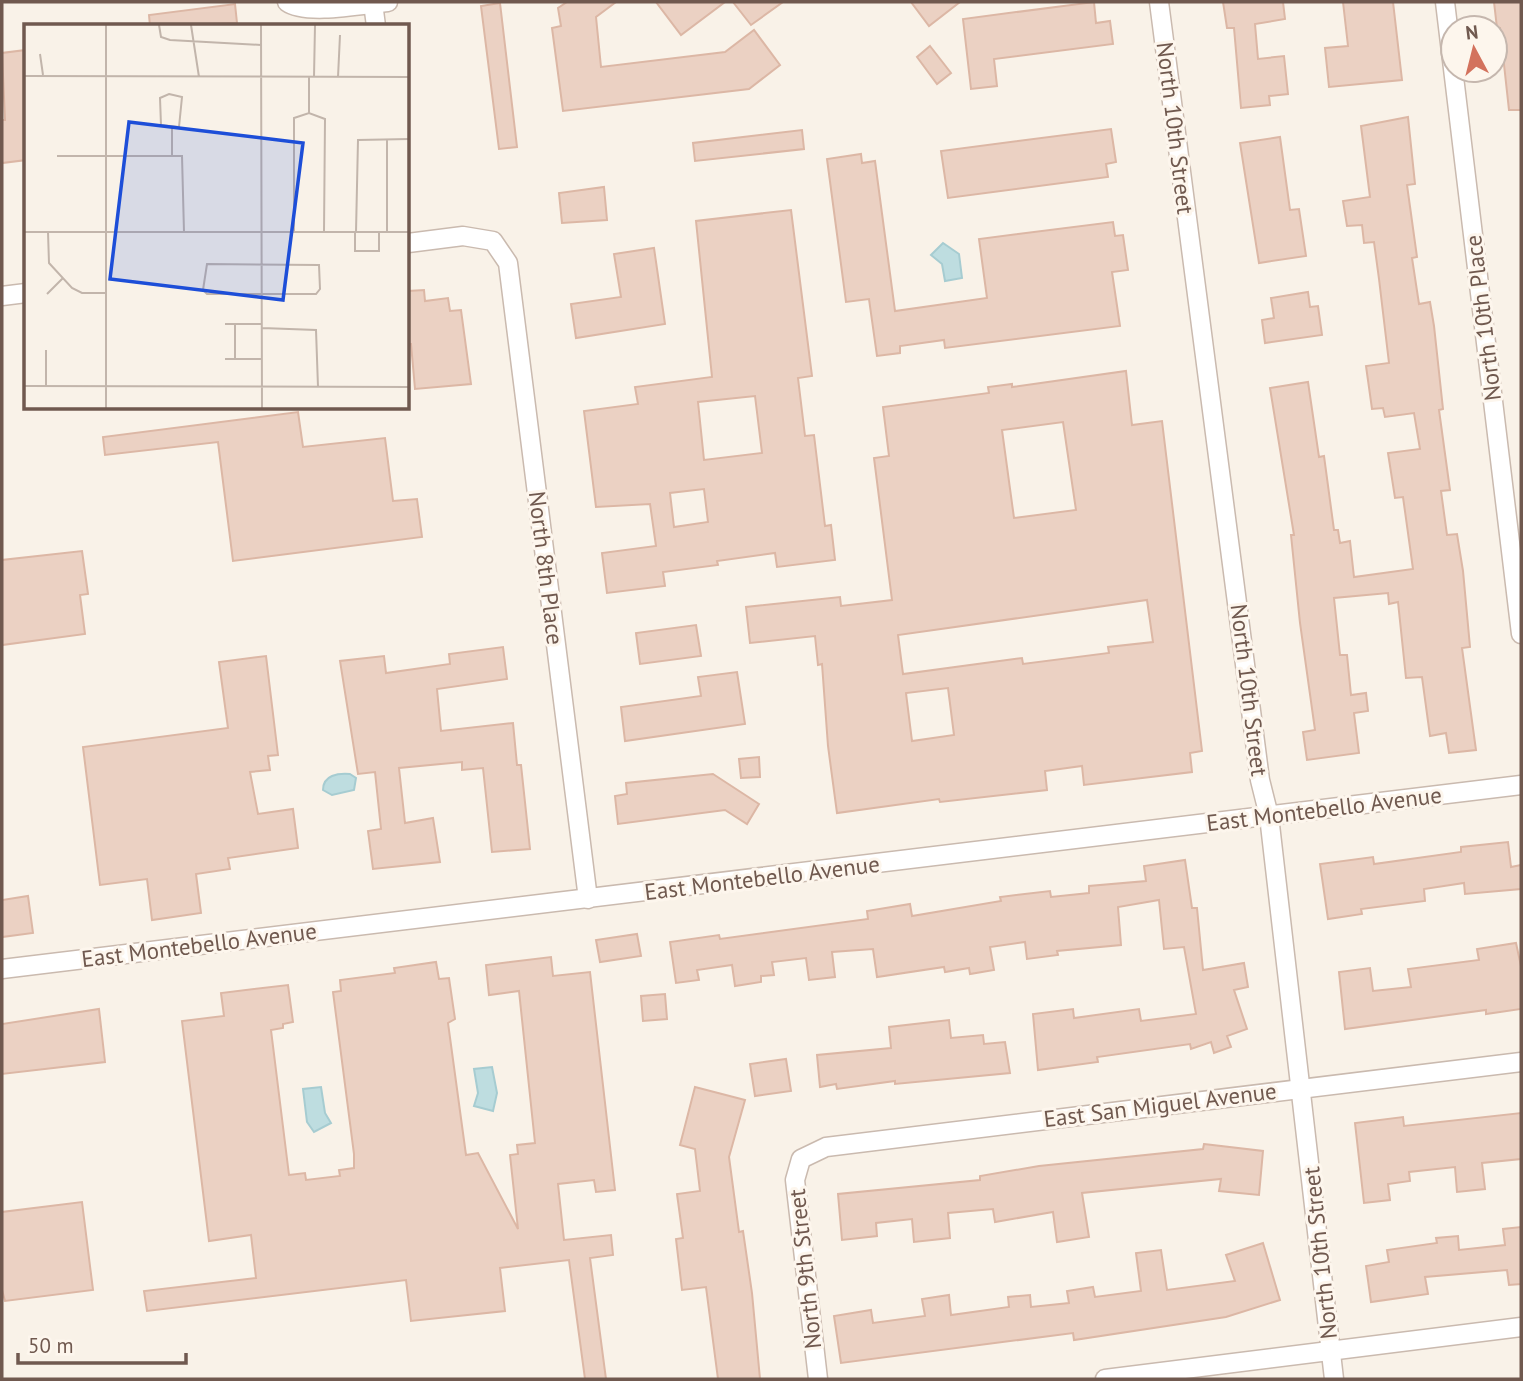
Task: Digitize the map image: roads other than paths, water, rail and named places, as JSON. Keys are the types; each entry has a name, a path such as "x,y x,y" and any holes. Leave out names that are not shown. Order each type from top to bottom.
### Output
{"street":[{"path":"287,2 294,7 314,8 381,3 376,24"},
{"name":"North 10th Street","path":"1159,2 1260,780 1269,816 1303,1087 1334,1379"},
{"name":"North 10th Place","path":"1445,2 1521,634"},
{"name":"North 8th Place","path":"410,243 463,236 493,241 508,263 588,899"},
{"path":"2,296 24,292"},
{"name":"East Montebello Avenue","path":"2,969 1521,785"},
{"name":"East San Miguel Avenue","path":"801,1159 826,1147 1521,1062"},
{"name":"North 9th Street","path":"801,1159 795,1180 818,1379"},
{"path":"1105,1379 1521,1327"}],"water":[{"path":"943,243 959,254 962,278 945,281 942,264 931,255"},
{"path":"350,774 356,778 354,790 332,795 323,790 328,778"},
{"path":"492,1067 497,1093 493,1111 474,1106 478,1093 474,1069"},
{"path":"321,1087 325,1113 331,1123 314,1132 307,1122 303,1089"}]}
